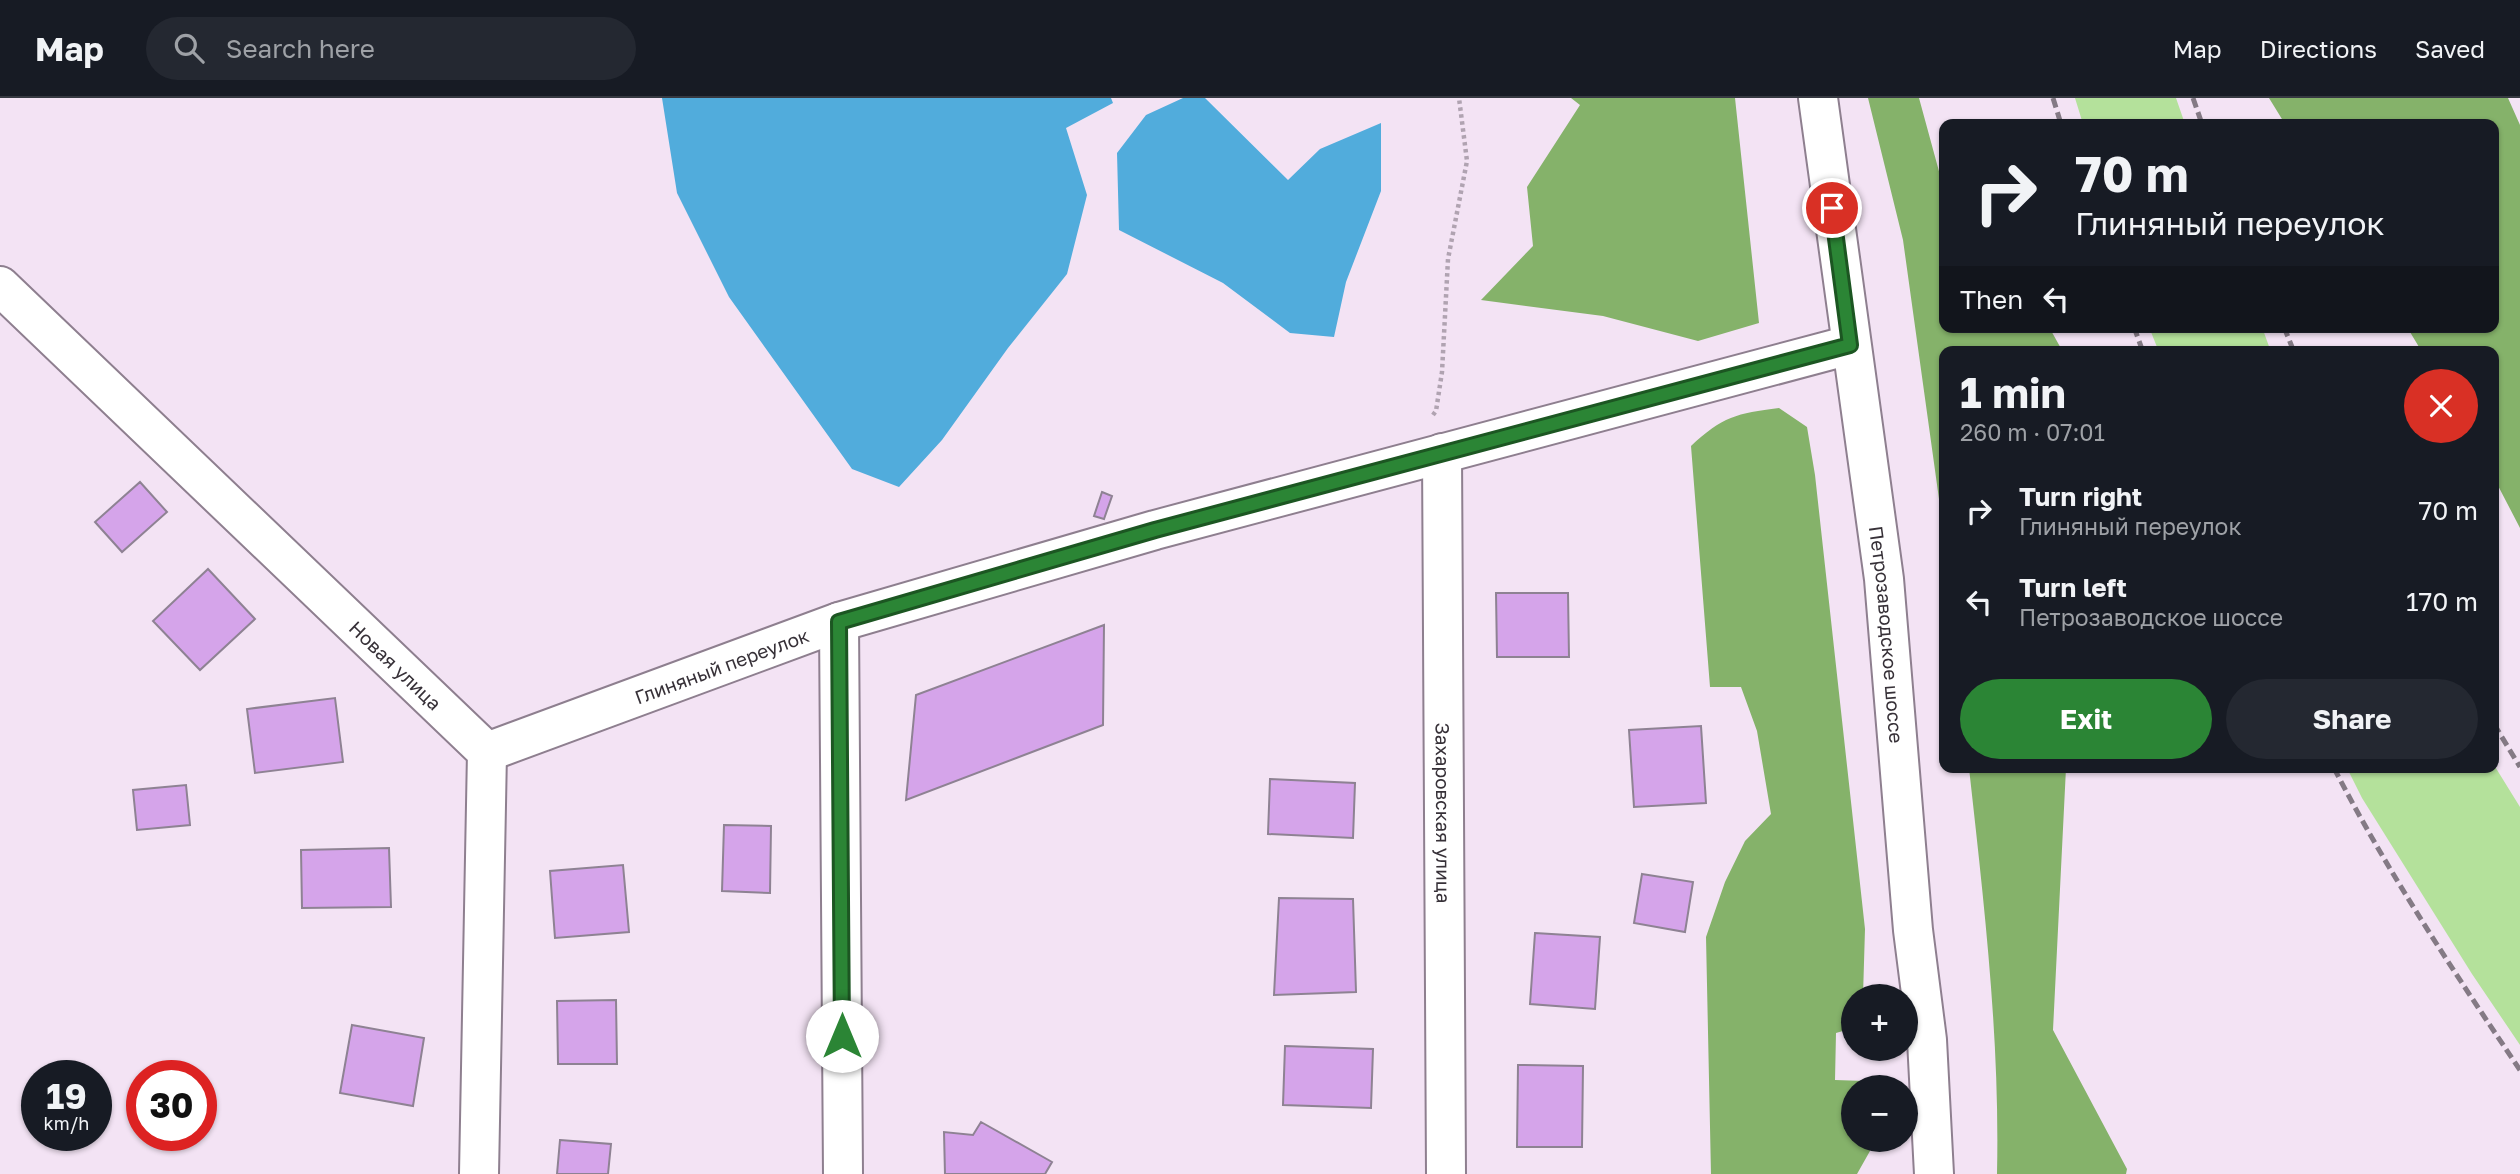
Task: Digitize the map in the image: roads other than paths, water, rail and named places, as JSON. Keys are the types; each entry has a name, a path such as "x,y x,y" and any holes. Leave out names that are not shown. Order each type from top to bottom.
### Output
{"street":[{"name":"Петрозаводское шоссе","path":"1818,98 1884,579 1913,930 1927,1040 1934,1174"},
{"name":"Новая улица","path":"0,286 487,752"},
{"name":"Глиняный переулок","path":"487,752 839,622 1155,530 1850,345"},
{"name":"Захаровская улица","path":"1425,458 1446,1174"},
{"path":"839,622 843,1174"},
{"path":"479,1174 487,752"}],"water":[{"path":"662,98 1111,98 1113,103 1066,128 1087,195 1067,274 1008,348 942,440 899,487 852,469 729,297 677,193"},
{"path":"1183,98 1205,98 1288,180 1320,149 1381,123 1381,191 1346,282 1334,337 1290,333 1223,283 1119,230 1117,153 1146,115"}],"railway":[{"path":"2053,98 2059,119"},
{"path":"2193,98 2200,119"},
{"path":"2136,333 2141,346"},
{"path":"2286,333 2292,346"},
{"path":"2499,732 2520,767"},
{"path":"2337,773 2399,884 2520,1070"}]}
